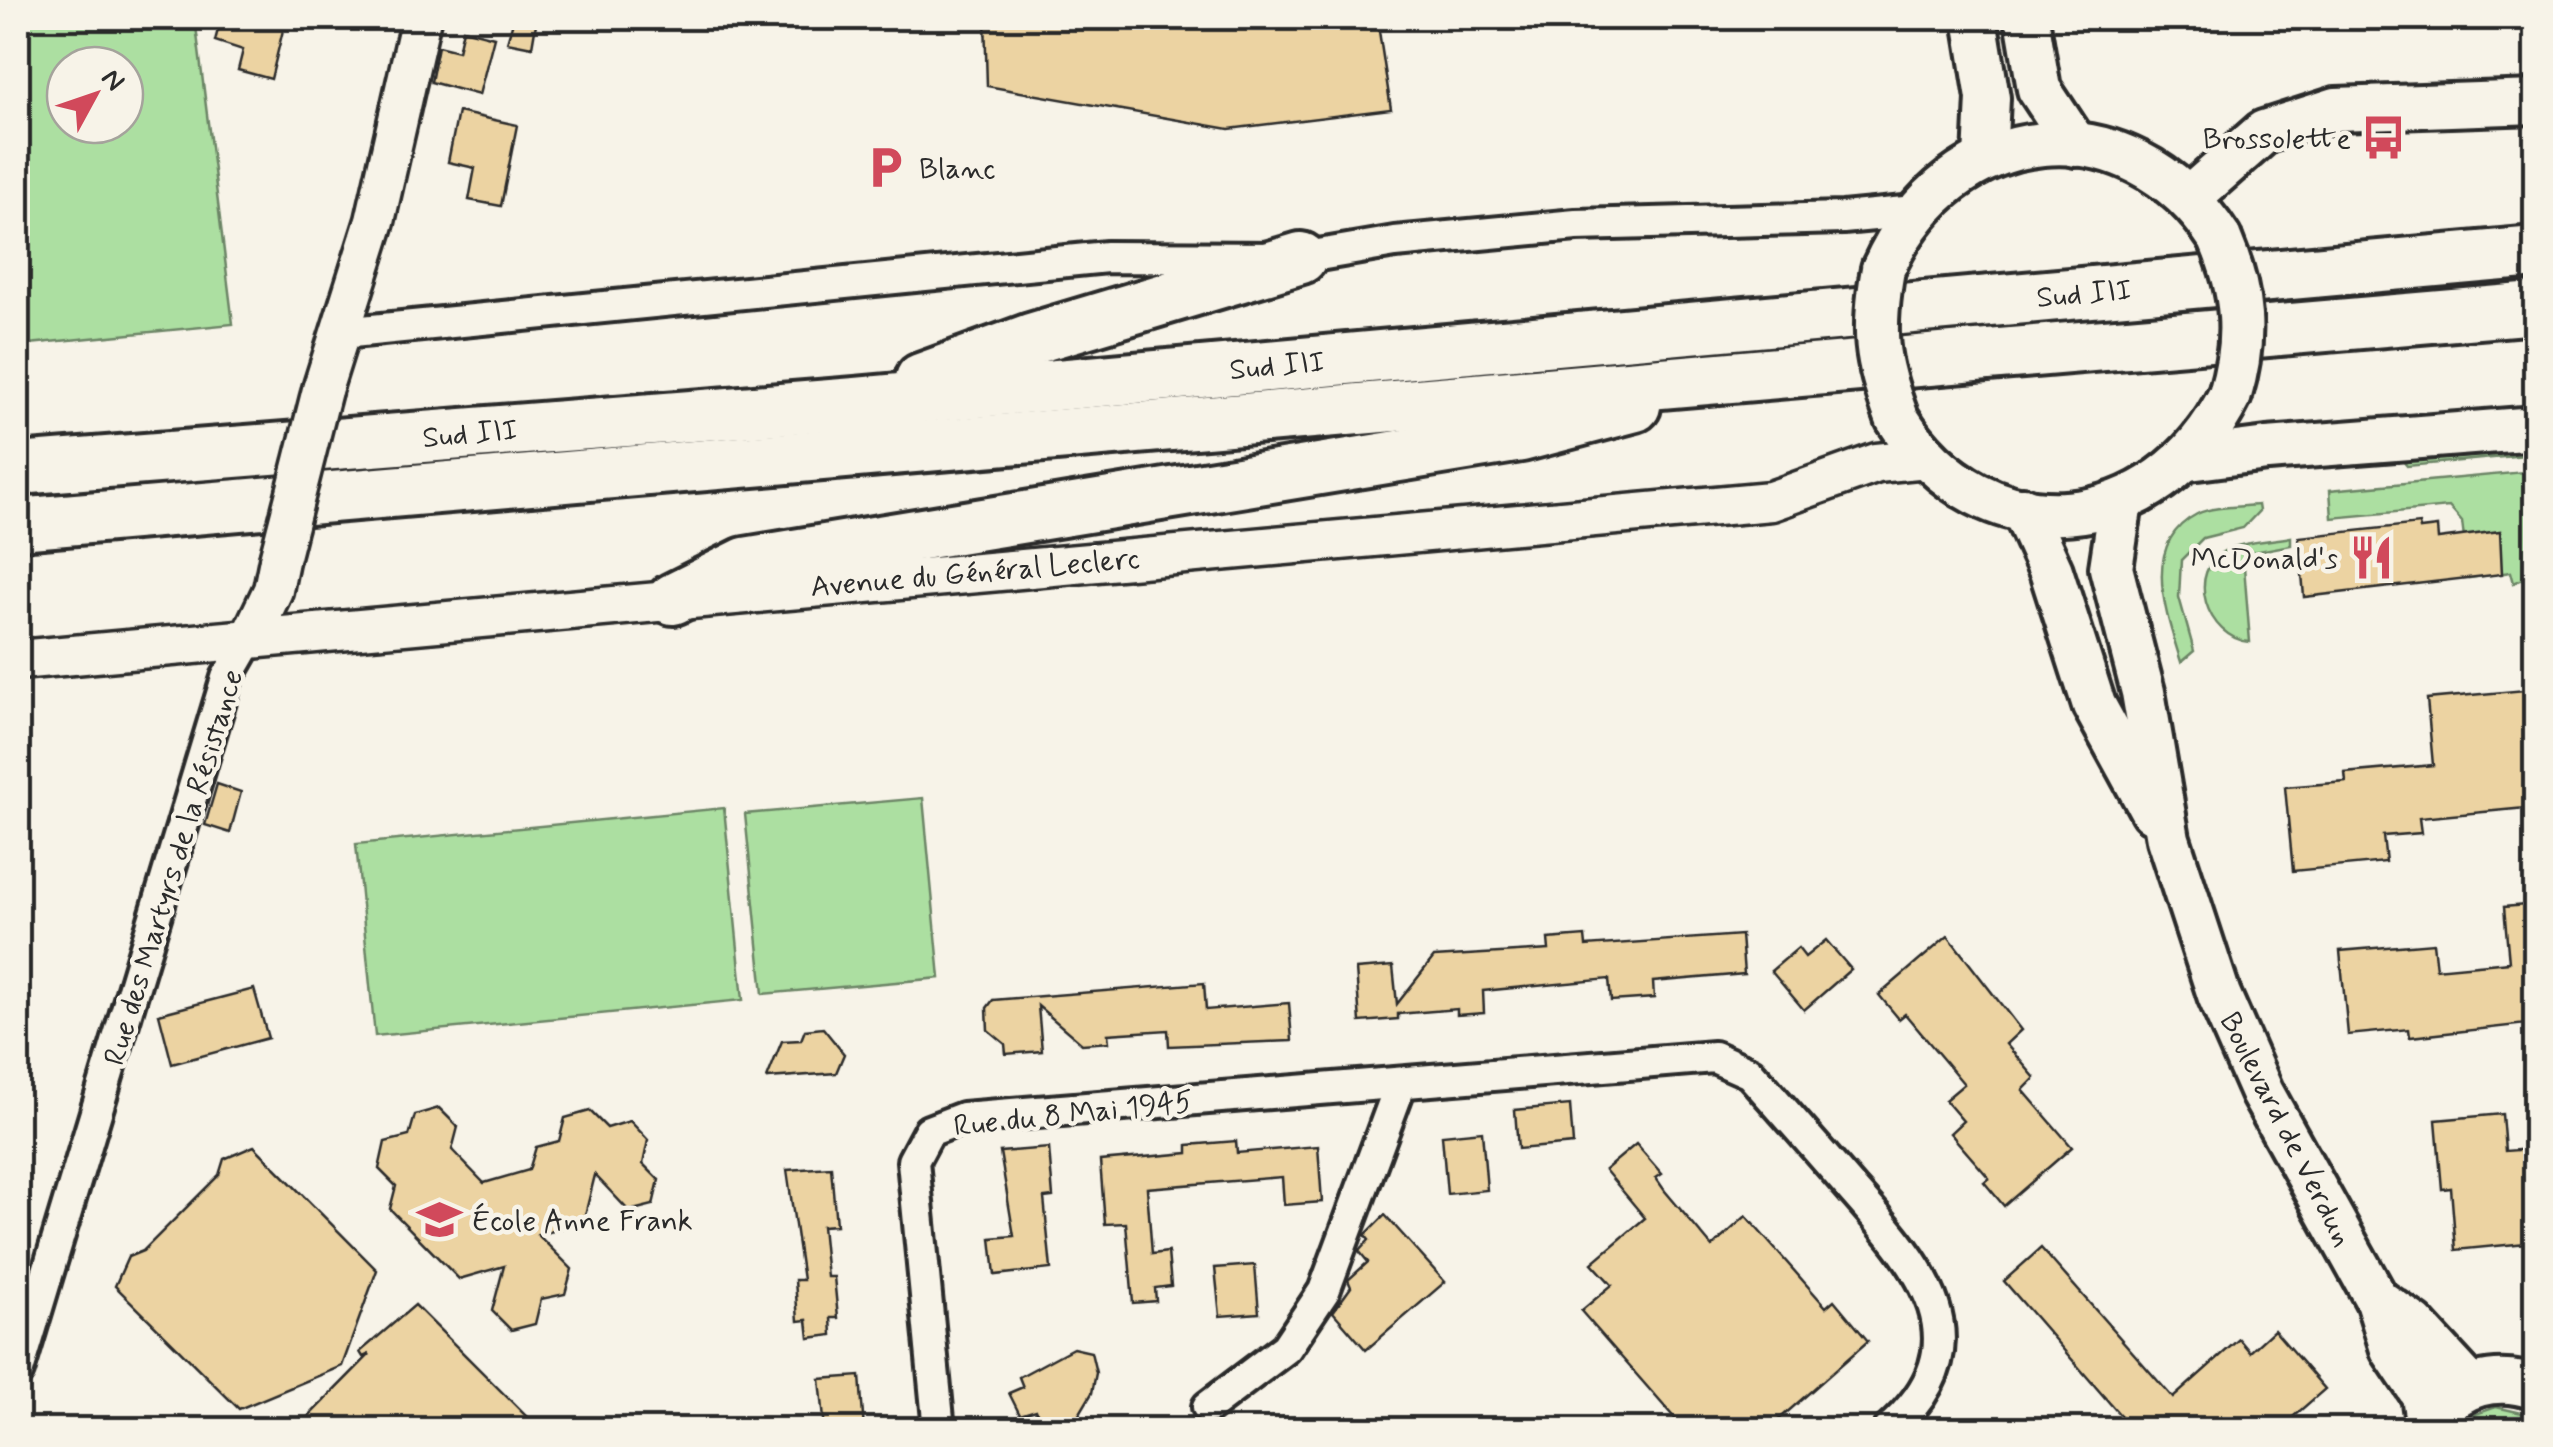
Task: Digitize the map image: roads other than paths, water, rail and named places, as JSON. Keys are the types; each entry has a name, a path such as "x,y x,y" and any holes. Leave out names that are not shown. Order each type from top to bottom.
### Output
{"highway":[{"name":"Sud III","path":"18,470 856,402 2536,252"},
{"path":"856,402 1030,339 1301,258"},
{"name":"Sud III","path":"18,524 1762,371 2536,308"},
{"path":"673,599 746,562 1521,436 1762,371"}],"main road":[{"path":"1975,18 1988,98 1985,158"},
{"path":"2027,18 2038,89 2076,144"},
{"path":"2189,198 2264,132 2336,109 2536,102"},
{"path":"2076,144 2135,161 2189,198 2220,239 2241,300 2243,332 2230,395 2216,424 2189,459 2156,485 2121,502 2089,510 2023,510 1974,492 1927,458 1897,418 1879,370 1874,340 1883,270 1916,211 1949,179 1985,158 2030,146 2076,144"},
{"path":"2189,459 2536,428"},
{"name":"Boulevard de Verdun","path":"2121,502 2111,568 2143,692 2168,838 2219,995 2262,1093 2377,1300 2392,1349 2422,1394 2428,1429"},
{"name":"Boulevard de Verdun","path":"2023,510 2050,571 2094,705 2168,838"},
{"name":"Boulevard de Verdun","path":"2377,1300 2414,1325 2472,1387"},
{"path":"2428,1429 2439,1410 2472,1387 2512,1382 2536,1388"}],"street":[{"name":"Rue des Martyrs de la Résistance","path":"18,1371 226,678 272,590 322,390 375,221 422,18"},
{"path":"342,332 1107,257 1301,258 1395,242 1576,225 1842,218 1916,211"},
{"name":"Avenue du Général Leclerc","path":"18,660 1771,501 1876,463 1927,458"},
{"name":"Rue du 8 Mai 1945","path":"939,1430 913,1162 928,1131 964,1118 1714,1057 1750,1072 1915,1261 1937,1312 1936,1364 1916,1406 1888,1430"},
{"path":"1208,1407 1286,1348 1324,1291 1400,1083"}],"place":[{"name":"Brossolette","path":"2384,138"},
{"name":"Blanc","path":"886,168"},
{"name":"McDonald's","path":"2371,558"},
{"name":"École Anne Frank","path":"439,1220"}]}
